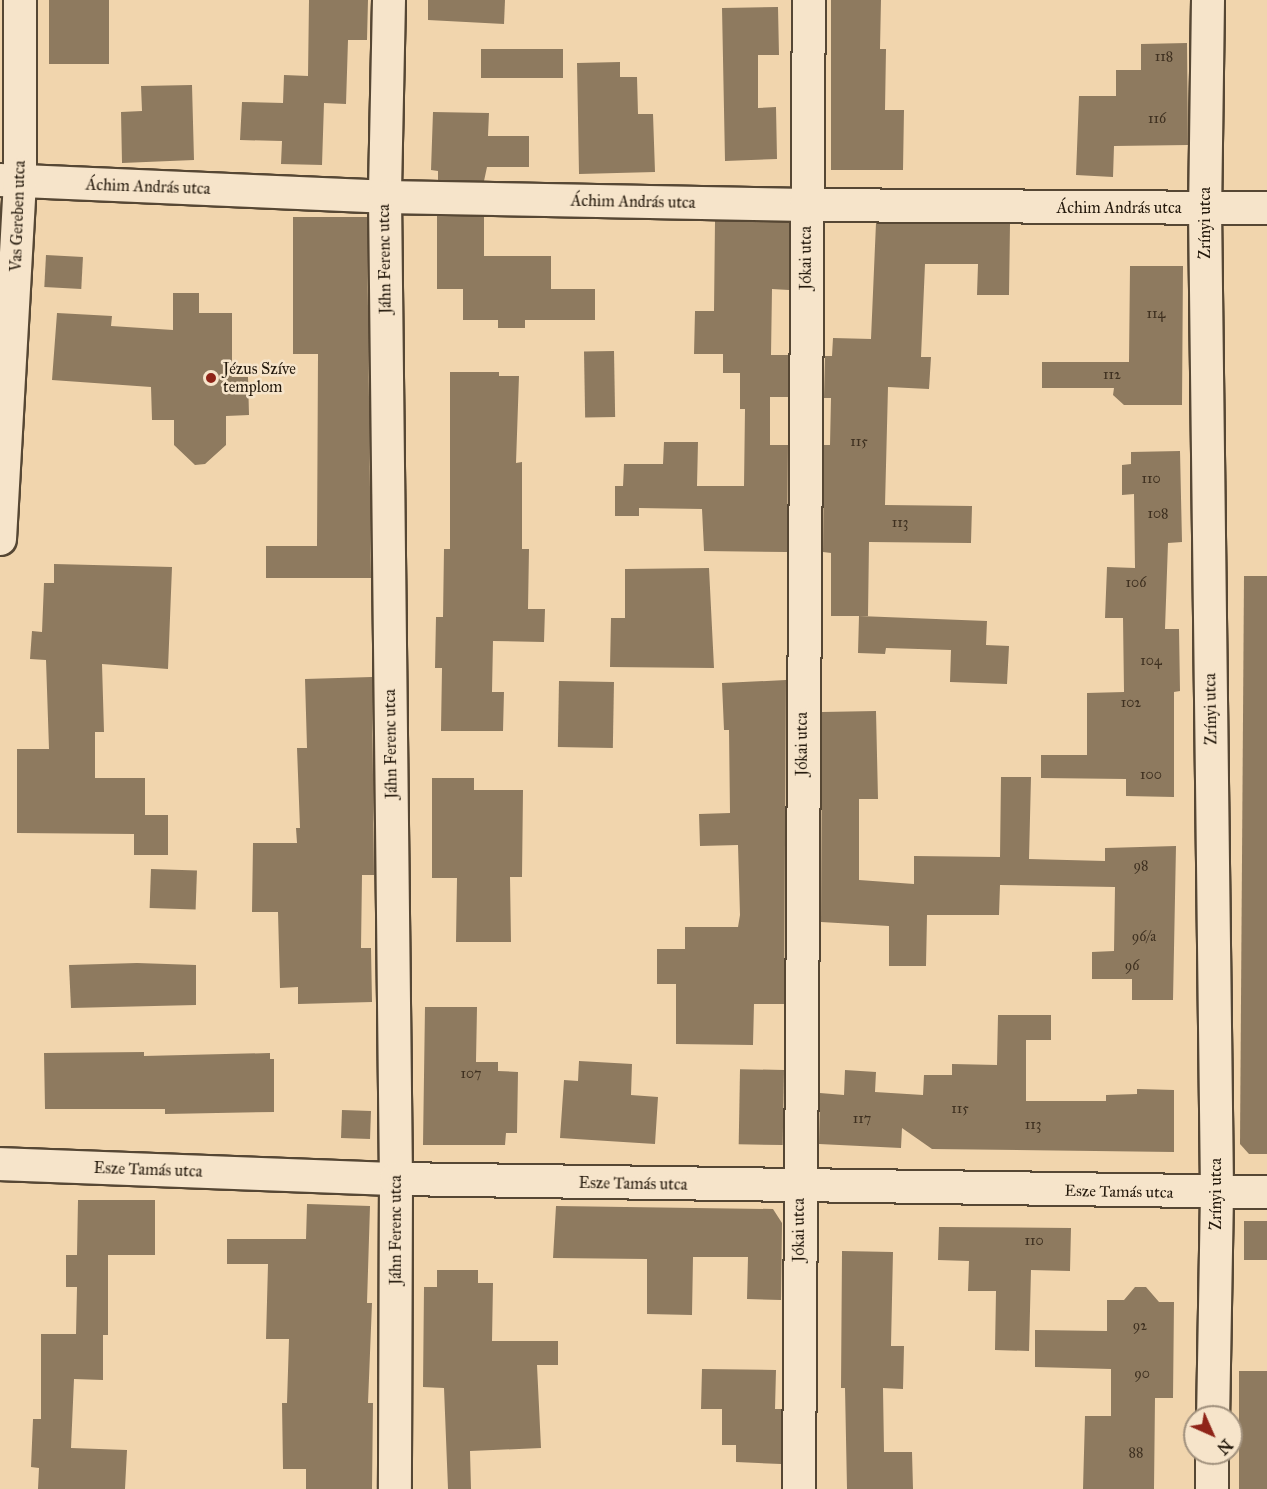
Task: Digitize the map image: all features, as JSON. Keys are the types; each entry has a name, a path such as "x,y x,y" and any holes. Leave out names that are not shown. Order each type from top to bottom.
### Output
{"street":[{"name":"Vas Gereben utca","path":"0,539 10,181 20,0"},
{"name":"Jáhn Ferenc utca","path":"389,0 385,197 396,1179 395,1489"},
{"name":"Jókai utca","path":"799,1489 799,1187 809,0"},
{"name":"Zrínyi utca","path":"1208,0 1205,208 1217,1193 1213,1405"},
{"name":"Áchim András utca","path":"10,181 385,197 806,205 1267,208"},
{"name":"Esze Tamás utca","path":"0,1164 396,1179 799,1187 1267,1192"},
{"path":"1212,1465 1212,1489"}],"building":[{"path":"49,0 109,0 109,64 49,64"},
{"path":"309,0 368,0 367,40 348,40 346,104 324,103 322,165 281,164 282,141 240,140 242,102 283,103 284,75 308,76"},
{"path":"428,0 505,0 504,24 428,20"},
{"path":"831,0 881,0 880,49 886,49 885,110 904,110 903,170 831,170"},
{"path":"778,7 779,55 758,55 758,108 776,107 777,159 725,161 722,8"},
{"path":"1187,43 1188,145 1114,146 1113,177 1076,175 1079,96 1116,96 1116,70 1141,70 1141,44"},
{"path":"481,49 563,49 563,78 481,78"},
{"path":"620,62 620,77 637,77 638,114 653,114 655,172 579,174 577,63"},
{"path":"192,85 194,160 122,163 121,112 142,111 141,86"},
{"path":"433,112 489,113 488,136 529,136 529,167 487,167 484,181 438,180 438,171 431,170"},
{"path":"437,216 484,217 484,256 551,256 551,289 595,289 595,320 525,320 525,328 498,328 498,320 463,320 463,289 437,289"},
{"path":"293,217 367,217 371,578 266,578 266,546 317,546 318,354 293,354"},
{"path":"715,221 790,223 789,290 772,289 771,355 789,355 788,397 770,397 770,445 788,445 787,552 704,551 702,509 639,508 639,516 615,516 615,486 623,486 624,464 663,464 664,442 698,442 697,486 744,486 745,409 740,409 740,373 723,373 723,354 694,354 695,311 714,311"},
{"path":"876,223 1010,224 1009,295 977,295 978,264 925,264 921,357 931,357 929,389 888,387 885,505 972,506 971,543 869,542 868,616 831,616 831,553 823,552 824,445 830,445 831,398 824,398 825,356 832,356 833,338 871,339"},
{"path":"46,255 83,257 81,289 44,287"},
{"path":"1130,266 1183,266 1182,405 1124,405 1113,395 1114,388 1042,388 1042,362 1129,362"},
{"path":"173,293 199,293 199,313 232,313 232,377 248,377 249,415 226,416 226,445 205,464 195,465 174,445 174,420 152,420 151,387 52,380 57,313 112,316 111,326 173,330"},
{"path":"614,351 615,417 585,418 584,352"},
{"path":"450,372 499,372 499,376 519,376 516,463 522,462 522,549 529,549 528,609 545,609 544,642 493,641 492,692 504,692 503,731 441,731 442,668 435,668 436,617 443,617 444,549 450,549"},
{"path":"1180,451 1182,542 1168,543 1165,629 1179,629 1180,691 1174,692 1174,797 1126,796 1126,779 1041,778 1041,755 1087,755 1087,693 1124,692 1123,618 1105,618 1107,567 1135,568 1134,494 1122,495 1122,465 1131,464 1131,452"},
{"path":"54,564 172,567 168,669 102,664 104,732 95,732 95,778 145,778 145,815 168,815 168,855 134,855 134,834 17,833 17,749 49,749 46,660 30,659 32,631 42,632 44,583 54,583"},
{"path":"709,568 714,668 610,667 611,618 625,618 625,569"},
{"path":"1244,576 1267,576 1267,1154 1249,1154 1240,1144"},
{"path":"859,616 987,621 986,645 1009,646 1007,684 950,682 951,650 886,648 885,654 858,653"},
{"path":"372,677 374,875 362,875 361,948 371,948 372,1002 298,1004 298,987 280,988 278,912 252,912 253,843 297,843 296,828 300,828 297,748 307,748 305,679"},
{"path":"786,680 784,1004 754,1004 753,1045 676,1044 676,984 657,984 657,949 685,949 685,927 738,927 740,915 738,845 700,846 699,814 730,813 729,730 724,730 722,683"},
{"path":"559,681 614,682 613,748 558,747"},
{"path":"876,711 878,799 859,799 859,880 914,884 914,856 1000,857 1001,777 1031,777 1029,859 1105,861 1105,848 1176,846 1173,1000 1132,1000 1132,979 1092,979 1092,952 1114,951 1115,887 1000,885 999,915 927,915 926,966 889,966 889,926 821,922 822,712"},
{"path":"432,778 474,778 474,790 523,790 522,877 510,877 511,942 456,942 457,878 432,878"},
{"path":"151,869 197,871 196,910 150,908"},
{"path":"137,963 196,965 196,1005 71,1008 69,965"},
{"path":"425,1007 477,1007 476,1062 498,1062 498,1071 518,1072 517,1133 506,1133 505,1145 423,1145"},
{"path":"998,1015 1051,1015 1051,1040 1026,1040 1026,1101 1106,1101 1106,1095 1137,1094 1137,1089 1174,1090 1174,1152 932,1149 902,1128 901,1148 819,1144 820,1093 844,1095 845,1070 876,1072 875,1092 923,1095 924,1075 952,1075 952,1064 997,1065"},
{"path":"144,1052 144,1056 270,1053 270,1059 274,1059 274,1112 165,1114 165,1109 45,1109 44,1053"},
{"path":"579,1061 632,1064 631,1095 658,1097 655,1144 560,1138 564,1080 578,1081"},
{"path":"740,1069 784,1070 783,1145 739,1144"},
{"path":"342,1110 371,1111 370,1139 341,1138"},
{"path":"78,1200 155,1200 155,1255 108,1255 108,1335 103,1335 103,1380 74,1379 71,1448 127,1450 125,1489 38,1489 39,1468 31,1467 33,1419 41,1419 41,1334 76,1334 77,1287 66,1287 66,1255 77,1255"},
{"path":"307,1204 370,1206 367,1303 372,1303 368,1403 373,1403 372,1489 306,1489 306,1469 283,1469 282,1403 287,1403 289,1339 266,1339 268,1264 227,1264 227,1239 306,1239"},
{"path":"556,1206 773,1209 782,1223 781,1300 747,1299 748,1257 693,1257 692,1315 647,1314 647,1259 553,1258"},
{"path":"1244,1221 1267,1221 1267,1260 1244,1260"},
{"path":"939,1227 1071,1228 1070,1271 1031,1270 1029,1351 995,1350 996,1291 968,1291 969,1261 938,1260"},
{"path":"842,1251 893,1252 891,1346 904,1346 903,1389 883,1388 884,1452 912,1452 913,1489 847,1489 845,1388 841,1388"},
{"path":"437,1270 478,1270 478,1283 493,1283 492,1341 558,1341 558,1365 537,1365 541,1448 470,1451 471,1489 448,1489 444,1388 423,1387 424,1287 437,1287"},
{"path":"1135,1287 1146,1287 1159,1302 1174,1302 1173,1398 1155,1398 1154,1489 1083,1489 1085,1416 1111,1416 1111,1369 1035,1367 1035,1330 1107,1331 1107,1300 1124,1300"},
{"path":"702,1369 776,1370 775,1409 782,1409 781,1464 736,1462 736,1445 722,1445 722,1409 701,1409"},
{"path":"1239,1371 1267,1371 1267,1489 1239,1489 1239,1465 1243,1465 1243,1405 1239,1405"}],"place":[{"name":"Jézus Szíve templom","path":"211,378"}]}
